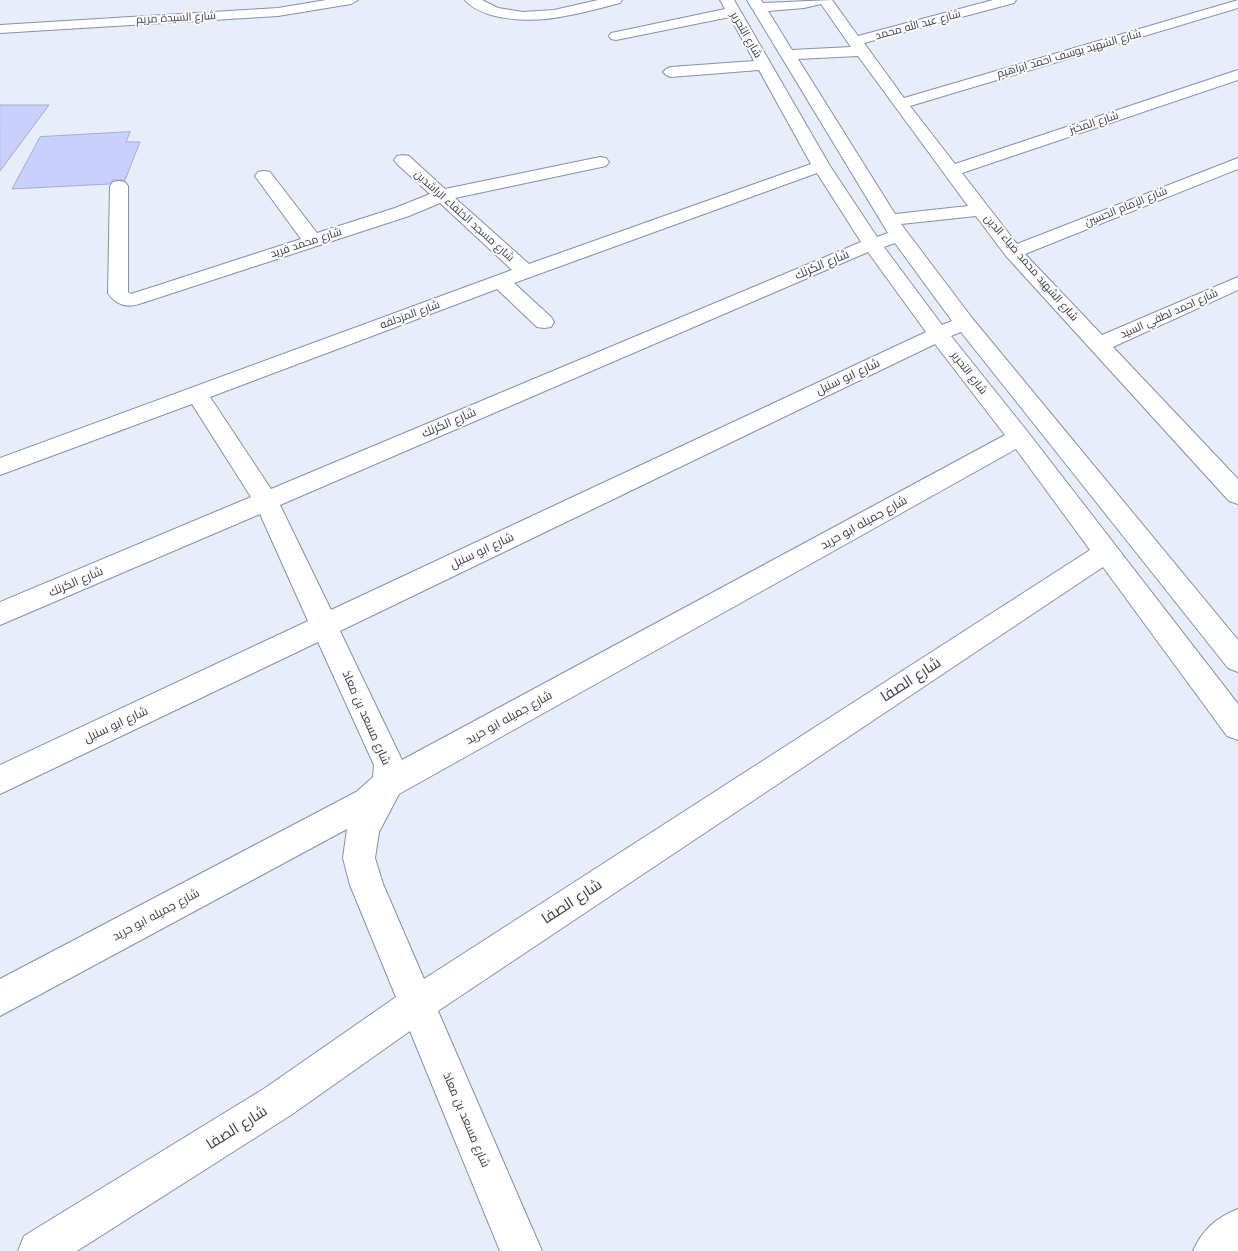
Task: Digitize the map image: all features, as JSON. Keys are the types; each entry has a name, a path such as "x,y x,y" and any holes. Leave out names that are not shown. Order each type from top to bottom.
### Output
{"street":[{"name":"شارع السيدة مريم","path":"0,29 351,0"},
{"path":"472,0 491,11 519,16 552,14 616,0"},
{"path":"756,4 804,4 819,0"},
{"name":"شارع الشهيد محمد ضياء الدين","path":"825,0 900,104 1013,252 1099,345 1228,469 1238,495"},
{"name":"شارع عبد الله محمد","path":"788,55 859,46 1010,0"},
{"name":"شارع التحرير","path":"756,4 894,228 965,323 1238,660"},
{"name":"شارع الشهيد يوسف احمد ابراهيم","path":"900,104 1238,4"},
{"path":"616,36 730,6"},
{"name":"شارع التحرير","path":"730,6 821,166 872,244 938,334 1019,437 1238,727"},
{"path":"670,72 764,65"},
{"name":"شارع المخبز","path":"951,171 1238,75"},
{"name":"شارع مسجد الخلفاء الراشدين","path":"402,160 526,272"},
{"name":"شارع محمد فريد","path":"119,186 118,292 122,298 132,300 480,185 600,161"},
{"name":"شارع الإمام الحسين","path":"1013,252 1238,162"},
{"name":"شارع المزدلفه","path":"0,467 500,281 821,166"},
{"path":"264,176 314,241"},
{"name":"شارع الكرنك","path":"0,614 872,244 894,228 980,210"},
{"path":"500,281 544,322"},
{"name":"شارع احمد لطفي السيد","path":"1099,345 1238,283"},
{"path":"1213,294 1238,307"},
{"name":"شارع ابو سنبل","path":"0,780 938,334 965,323"},
{"name":"شارع مسعد بن معاذ","path":"196,393 266,501 389,765 388,784 363,829 359,858 367,884 521,1251"},
{"name":"شارع جميله ابو حريد","path":"0,998 367,802 388,784 1019,437"},
{"name":"شارع الصفا","path":"39,1251 280,1101 355,1051 417,1004 1106,552"},
{"path":"1214,1251 1238,1229"}],"building":[{"path":"0,105 49,105 0,171"},
{"path":"130,132 126,142 140,142 125,180 113,180 109,184 12,189 40,137"}]}
